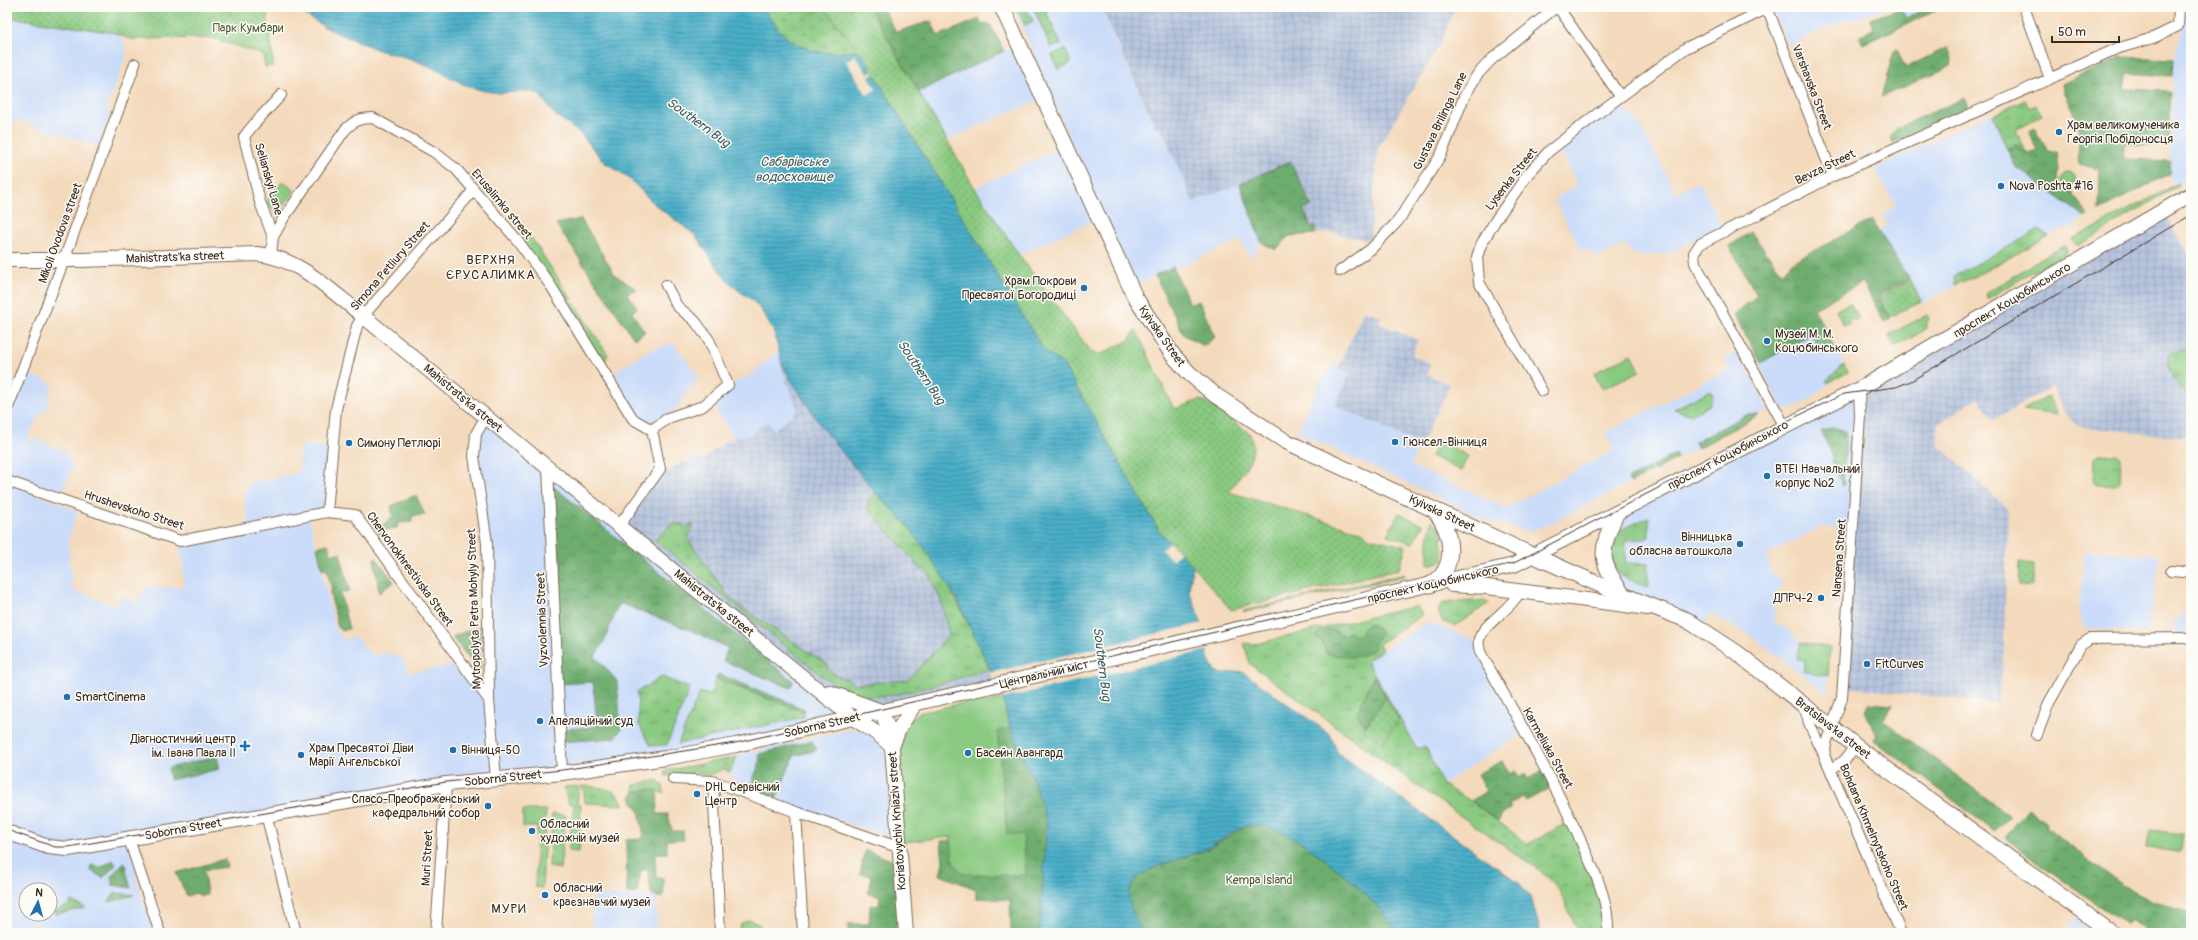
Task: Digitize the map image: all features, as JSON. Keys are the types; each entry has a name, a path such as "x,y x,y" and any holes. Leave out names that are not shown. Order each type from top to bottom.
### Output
{"main road":[{"name":"Kyivska Street","path":"1002,7 1135,297 1172,354 1185,368 1215,395 1285,441 1535,556"},
{"path":"1430,585 1443,573 1450,552 1447,529 1435,510"},
{"path":"1616,514 1604,545 1603,553 1604,562 1610,575 1623,595"},
{"name":"Bratslavs'ka street","path":"1535,556 1623,595 1687,620 1736,652 1855,746 2112,933"}],"street":[{"path":"1557,7 1620,96"},
{"name":"Gustava Brilinga Lane","path":"1340,271 1371,249 1398,221 1412,201 1441,155 1464,97 1477,75 1491,60 1557,7"},
{"name":"Lysenka Street","path":"1542,392 1483,293 1476,270 1477,257 1481,245 1495,221 1528,174 1549,151 1620,96 1686,48 1768,7"},
{"name":"Varshavska Street","path":"1768,7 1833,176"},
{"path":"2024,7 2050,79"},
{"name":"Bevza Street","path":"1784,426 1695,263 1694,252 1700,244 1833,176 2116,49 2153,38 2178,26 2179,7"},
{"name":"Mikoli Ovodova street","path":"7,410 64,260 135,64"},
{"name":"Selianskyi Lane","path":"273,237 260,202 244,137 256,120 263,116 281,95"},
{"name":"Erusalimka street","path":"271,255 273,237 283,219 346,130 355,120 373,118 434,152 456,169 518,241 551,286 633,419 652,430"},
{"name":"Simona Petliury Street","path":"327,512 336,409 357,326 363,316 474,190"},
{"name":"проспект Коцюбинського","path":"1230,631 1502,568 1535,556 1784,426 1859,389 2191,194"},
{"name":"Mahistrats'ka street","path":"7,260 271,255 301,269 363,316 853,718 878,734 892,747"},
{"path":"619,526 660,469 652,430 668,418 703,406 728,385 709,340 695,321 677,306 666,285"},
{"name":"Nansena Street","path":"1832,727 1842,698 1860,422 1859,389"},
{"name":"Mytropolyta Petra Mohyly Street","path":"486,418 476,434 474,444 487,543 489,700 496,778"},
{"name":"Vyzvolennia Street","path":"548,467 562,772"},
{"name":"Hrushevskoho Street","path":"7,481 180,541 327,512"},
{"name":"Chervonokhrestivska Street","path":"327,512 355,515 489,700"},
{"path":"2171,571 2183,572"},
{"path":"1430,585 1487,587 1661,610"},
{"name":"Karmeliuka Street","path":"1520,591 1516,599 1482,633 1478,641 1480,652 1566,807 1579,834 1605,903 1608,933"},
{"name":"Центральний міст","path":"974,690 1230,631"},
{"path":"2037,735 2049,702 2081,645 2090,639 2191,638"},
{"path":"817,688 881,711"},
{"path":"817,688 828,708 826,717 821,725"},
{"name":"Soborna Street","path":"7,832 48,847 62,850 446,784 562,772 729,747 974,690"},
{"path":"892,747 900,727 916,704"},
{"path":"1805,706 1809,723 1824,755"},
{"name":"Koriatovychiv Kniaziv street","path":"881,711 889,730 892,747 906,933"},
{"name":"Bohdana Khmelnytskoho Street","path":"1832,727 1827,740 1824,755 1901,933"},
{"path":"1831,769 1845,760 1855,746"},
{"path":"673,779 713,781 796,812 892,845 899,844"},
{"path":"713,781 720,933"},
{"name":"Muri Street","path":"436,933 446,784"},
{"path":"796,812 803,933"},
{"path":"266,814 296,933"},
{"path":"129,839 160,933"}],"shaded area":[{"path":"1014,7 1100,7 1156,128 1162,130 1193,202 1240,184 1261,242 1251,258 1240,240 1175,268 1173,267 1132,287"},
{"path":"1101,7 1455,7 1439,46 1378,148 1370,241 1331,232 1315,234 1315,225 1311,227 1303,209 1312,205 1290,162 1240,184 1193,202 1162,130 1156,128"},
{"path":"1772,7 1894,7 1831,25 1788,46"},
{"path":"1897,7 1927,7 1907,17"},
{"path":"2183,7 2191,7 2191,178 2179,185 2179,183 2175,185 2169,174 2174,59 2182,28"},
{"path":"7,17 115,33 122,37 127,53 106,111 111,113 97,146 16,120 14,124 7,124"},
{"path":"1013,46 1039,100 947,140 919,92"},
{"path":"1619,100 1642,129 1676,193 1699,181 1721,225 1673,252 1642,256 1632,253 1626,244 1596,258 1591,250 1582,252 1554,199 1578,185 1557,147"},
{"path":"1992,113 2015,166 2085,217 2069,229 2065,228 1922,303 1879,231 1888,224 1882,215 1896,206 1874,169"},
{"path":"1060,148 1093,221 1019,255 975,188"},
{"path":"2163,211 2191,257 2191,436 2169,436 2077,426 2064,412 2052,387 1993,420 1978,398 1937,424 1939,446 2008,509 2003,669 1997,703 1845,687 1860,388"},
{"path":"1364,310 1381,316 1378,323 1418,340 1412,355 1431,364 1427,374 1450,385 1421,445 1335,405 1350,373 1338,368"},
{"path":"1823,327 1844,365 1826,381 1829,384 1810,399 1790,410 1782,409 1759,364"},
{"path":"673,343 699,376 674,411 650,423 641,419 615,374 620,368 649,350"},
{"path":"779,350 796,388 798,410 774,430 767,422 747,436 733,437 710,401 740,379 747,378"},
{"path":"1739,352 1768,411 1554,522 1540,528 1527,531 1489,521 1297,432 1321,379 1328,374 1332,365 1350,373 1336,405 1421,445 1411,465 1506,508 1614,450 1606,432 1730,369 1724,358"},
{"path":"781,357 783,366 823,429 875,492 908,526 941,575 957,599 1000,684 869,712 841,700 619,526 662,474 683,462 690,462 690,459 699,457 703,459 725,442 733,441 733,437 748,436 767,422 774,430 798,410 779,361"},
{"path":"22,370 52,384 48,404 44,414 40,412 27,441 40,440 69,454 67,460 74,463 59,499 7,481 7,410"},
{"path":"1859,389 1854,528 1822,527 1771,552 1767,558 1771,574 1782,579 1780,591 1778,591 1774,624 1784,626 1801,642 1830,648 1827,691 1825,692 1749,634 1709,613 1703,631 1623,595 1603,553 1616,514"},
{"path":"485,418 819,691 828,708 826,717 736,745 129,839 141,894 154,933 36,933 34,923 21,926 22,933 7,933 7,482 78,511 68,542 72,590 116,606 121,594 135,604 147,587 184,587 180,541 249,528 244,497 247,484 298,473 302,445 331,448 327,512 309,516 336,631 345,640 353,637 360,639 362,644 373,656 388,653 405,660 408,673 454,665 489,699 487,543 474,456"},
{"path":"2085,551 2158,556 2149,632 2084,629 2079,610"},
{"path":"2191,608 2191,638 2178,638 2172,623"},
{"path":"1426,622 1478,641 1525,732 1443,784 1425,746 1417,749 1367,661"},
{"path":"853,729 863,730 883,747 885,752 892,827 889,833 885,835 800,809 739,786 737,780 731,777 730,772 735,759 741,754"},
{"path":"593,895 656,897 658,933 591,933"},
{"path":"2079,916 2100,933 2066,933"}],"green space":[{"name":"Парк Кумбари","path":"7,7 266,7 274,66 265,67 263,55 212,38 130,39 115,33 7,17"},
{"path":"753,7 839,7 859,48 817,84"},
{"path":"823,7 869,7 975,188 1019,255 1092,353 1100,354 1128,341 1136,330 1174,409 1200,400 1206,402 1249,433 1253,449 1251,457 1244,471 1229,492 1362,532 1370,538 1406,546 1399,569 1231,610 1193,566 1159,531 1063,364 1045,352 861,53"},
{"path":"869,7 882,7 896,32 931,21 938,36 979,19 982,25 990,24 1004,51 919,92"},
{"path":"1016,7 1026,7 1033,21 1025,25"},
{"path":"1033,7 1044,7 1061,44 1051,48"},
{"path":"1927,7 1944,7 1863,44 1859,36 1873,29 1870,19 1900,9 1907,18"},
{"path":"1948,47 1952,59 1951,66 1881,97 1894,51 1897,49 1905,68"},
{"path":"1065,49 1071,63 1058,70 1052,55"},
{"path":"2121,57 2174,59 2173,76 2126,73 2125,89 2170,91 2168,146 2124,144 2123,159 2170,161 2169,174 2099,210 2100,168 2079,164 2079,137 2077,122 2063,91 2062,84"},
{"path":"1964,98 1968,107 1893,143 1890,138 1897,128"},
{"path":"2025,100 2029,108 2036,105 2042,115 2016,130 2027,154 2016,145 2007,149 1993,115"},
{"path":"2034,128 2048,151 2057,152 2059,171 2057,178 2060,188 2071,191 2088,216 2085,217 2015,166 2007,149 2016,145 2027,154 2037,151 2029,131"},
{"path":"1290,161 1312,206 1303,209 1311,227 1315,225 1315,234 1289,236 1276,250 1261,242 1240,184"},
{"path":"2068,173 2073,175 2075,180 2073,185 2068,187 2063,185 2061,180 2063,175"},
{"path":"283,181 295,191 277,214 264,204"},
{"path":"2179,183 2179,185 2078,246 2071,240"},
{"path":"581,219 615,275 636,289 627,294 637,307 632,313 645,332 634,339 556,224"},
{"path":"1872,220 1909,279 1877,296 1890,319 1884,322 1863,282 1814,309 1835,348 1823,355 1811,334 1761,363 1734,315 1757,295 1729,246 1751,232 1782,273 1792,262"},
{"path":"2039,230 2049,236 1976,276 1955,285 1954,276"},
{"path":"531,237 608,355 603,364 523,243"},
{"path":"2061,247 2065,247 2066,252 1987,298 1986,293"},
{"path":"1173,267 1190,304 1199,301 1215,337 1204,346 1184,335 1155,275"},
{"path":"1910,280 1921,301 1890,317 1879,297"},
{"path":"1850,303 1859,319 1854,321 1851,318 1848,320 1850,323 1844,326 1836,310"},
{"path":"1927,315 1929,318 1925,330 1895,347 1888,335"},
{"path":"2191,350 2191,397 2181,389 2170,371 2169,358 2171,353"},
{"path":"1632,354 1640,371 1602,389 1594,373"},
{"path":"1844,365 1848,372 1828,383 1826,381"},
{"path":"1711,390 1713,395 1710,405 1691,415 1674,409"},
{"path":"2048,396 2057,415 2023,410"},
{"path":"1748,414 1759,415 1698,448 1695,442"},
{"path":"1833,427 1844,431 1846,435 1843,486 1831,460 1834,459 1821,431"},
{"path":"1439,441 1468,456 1461,471 1431,456"},
{"path":"1675,454 1678,458 1654,471 1651,467"},
{"path":"2099,454 2117,455 2121,458 2120,482 2116,486 2098,485 2094,483 2095,457"},
{"path":"1649,468 1651,472 1631,483 1628,479"},
{"path":"549,483 793,681 791,688 723,661 728,648 690,630 619,603 604,642 595,656 617,681 621,729 615,738 560,742 560,730 597,726 593,682 558,684"},
{"path":"875,492 909,528 933,560 954,596 990,669 894,695 867,696 850,692 825,678 655,540 673,523 682,524 685,528 693,524 688,539 727,595 744,609 828,665 827,669 843,679 846,678 854,684 908,680 949,635 941,600 925,568 920,570 913,559 866,507"},
{"path":"416,495 425,515 412,516 412,522 398,523 397,528 389,529 376,539 372,534 393,516 391,506"},
{"path":"1399,513 1423,525 1413,543 1387,535"},
{"path":"1649,517 1649,537 1645,539 1626,540 1625,563 1648,564 1648,587 1622,576 1618,572 1612,560 1611,553 1613,540 1616,534 1624,528"},
{"path":"1432,520 1442,530 1443,561 1428,565 1428,539"},
{"path":"328,544 331,554 340,553 350,591 340,593 349,629 341,631 338,628 330,592 332,591 327,568 322,569 317,547"},
{"path":"374,558 376,558 394,582 379,593"},
{"path":"2020,562 2034,564 2033,586 2019,585"},
{"path":"1405,574 1405,576 1243,611"},
{"path":"1484,600 1489,603 1455,626 1443,622 1439,615 1439,608 1443,603"},
{"path":"1417,606 1422,615 1379,644 1382,650 1367,661 1417,749 1425,746 1443,785 1471,801 1528,844 1570,821 1602,905 1604,933 1579,933 1559,890 1548,876 1433,797 1250,664 1244,643 1255,644"},
{"path":"1369,623 1378,629 1381,635 1375,641 1374,649 1368,653 1356,657 1345,657 1326,653 1322,641 1316,639 1319,632 1330,629 1343,635 1350,632 1353,636 1358,635"},
{"path":"480,626 480,670 478,670 452,637"},
{"path":"1801,642 1830,648 1828,676 1803,671 1805,660 1797,659"},
{"path":"718,674 805,709 804,712 716,679"},
{"path":"1374,676 1386,698 1365,728 1357,713"},
{"path":"662,677 690,688 667,745 651,746 639,725 637,692"},
{"path":"716,679 804,712 804,717 678,744 700,692 710,695"},
{"path":"1003,698 1010,728 997,731 1007,834 1023,835 1026,875 963,874 953,862 951,837 902,842 898,734 918,713 976,700 978,704"},
{"path":"1386,698 1399,719 1382,744 1363,730"},
{"path":"1869,703 1893,705 1883,720 2010,816 1994,831 1874,740 1877,734 1867,718 1865,711"},
{"path":"1007,717 1016,743 1034,781 1047,823 1039,933 1011,933 1010,900 976,898 976,889 940,875 943,862 941,841 1007,836 997,731"},
{"path":"812,741 817,750 794,756 776,799 749,789 760,762 759,754"},
{"path":"217,756 220,769 170,780 168,768"},
{"path":"737,757 730,772 724,769 708,775 698,772 666,776 664,771"},
{"path":"1502,761 1510,774 1515,771 1519,778 1525,774 1528,779 1542,770 1552,787 1526,801 1523,797 1509,804 1511,809 1503,813 1498,821 1471,801 1486,791 1477,774"},
{"path":"657,780 663,785 664,793 649,789 634,792 634,785"},
{"path":"579,786 577,805 581,805 579,852 568,851 574,805 568,803 564,787"},
{"path":"581,786 612,791 621,799 623,805 585,803 584,793"},
{"path":"649,789 658,793 657,814 668,814 672,831 683,831 684,840 667,840 667,853 655,854 656,878 663,878 664,897 656,897 651,893 648,870 641,870 637,893 627,894 626,840 639,839 644,836 639,811 631,798 634,792"},
{"path":"2028,808 2047,823 2045,827 2123,886 2154,902 2188,911 2187,915 2191,916 2191,933 2149,933 2131,919 2126,923 2075,889 2005,838"},
{"path":"523,810 546,810 542,888 535,887 537,827 523,827"},
{"path":"552,814 566,815 560,869 549,867"},
{"name":"Kempa Island","path":"1247,826 1266,826 1284,833 1321,856 1340,871 1375,904 1397,933 1141,933 1129,901 1130,889 1134,881 1152,868 1198,853"},
{"path":"2150,830 2183,834 2181,852 2147,848"},
{"path":"865,850 894,861 898,913 895,933 848,933 848,924 869,924 870,905 879,906 880,896 868,894 872,876 860,874"},
{"path":"225,859 227,867 204,870 207,895 201,896 196,893 187,896 176,873"},
{"path":"113,860 116,865 103,878 90,870 91,865 102,867"},
{"path":"124,862 127,867 126,871 131,888 112,885 111,876"},
{"path":"115,893 134,895 108,902"},
{"path":"71,901 86,908 58,913 58,910 70,905"},
{"path":"749,920 760,925 762,933 738,933 741,924"}],"water":[{"name":"Сабарівське водосховище","path":"292,7 764,7 777,27 791,41 800,46 821,52 833,53 854,51 861,53 1045,352 1063,364 1159,531 1193,566 1189,590 1200,619 1209,661 1215,671 1222,674 1239,671 1244,673 1330,734 1338,753 1519,883 1531,897 1541,933 1397,933 1375,904 1340,871 1301,842 1268,827 1247,826 1237,830 1199,852 1158,866 1141,875 1134,882 1129,893 1129,899 1141,933 1039,933 1047,823 1034,781 1016,743 1007,717 1000,684 990,669 957,599 924,548 908,526 875,492 823,429 796,388 783,366 773,330 761,310 752,300 739,291 724,277 695,235 654,204 629,178 604,162 581,134 553,113 539,94 529,91 500,93 484,91 465,85 431,67 409,58 381,51 330,30"}],"pier":[{"path":"855,55 867,74 872,71 874,73 869,77 876,89 867,95 846,61"},
{"path":"1170,542 1180,553 1172,560 1162,550"},
{"path":"1203,623 1208,650 1001,699 998,685 990,673"}],"tunnel":[{"path":"2183,572 2191,572"}],"tram line":[{"path":"7,830 55,847 68,847 446,782 562,770 735,743 1514,563 1783,423 1844,394 1896,387 1911,381 2191,215"}],"place":[{"name":"Храм великомученика Георгія Побідоносця","path":"2059,132"},
{"name":"Nova Poshta #16","path":"2001,186"},
{"name":"Храм Покрови Пресвятої Богородиці","path":"1084,288"},
{"name":"Музей М. М. Коцюбинського","path":"1767,341"},
{"name":"Гюнсел-Вінниця","path":"1395,442"},
{"name":"Симону Петлюрі","path":"349,443"},
{"name":"ВТЕІ Навчальний корпус №2","path":"1767,476"},
{"name":"Вінницька обласна автошкола","path":"1740,544"},
{"name":"ДПРЧ-2","path":"1821,598"},
{"name":"FitCurves","path":"1867,664"},
{"name":"SmartCinema","path":"67,697"},
{"name":"Апеляційний суд","path":"540,721"},
{"name":"Діагностичний центр ім. Івана Павла II","path":"245,746"},
{"name":"Вінниця-50","path":"453,750"},
{"name":"Басейн Авангард","path":"968,753"},
{"name":"Храм Пресвятої Діви Марії Ангельської","path":"301,755"},
{"name":"DHL Сервісний Центр","path":"697,794"},
{"name":"Спасо-Преображенський кафедральний собор","path":"488,806"},
{"name":"Обласний художній музей","path":"532,831"},
{"name":"Обласний краєзнавчий музей","path":"545,895"}],"district":[{"name":"ВЕРХНЯ ЄРУСАЛИМКА","path":"491,266"},
{"name":"МУРИ","path":"509,908"}],"water label":[{"name":"Southern Bug","path":"699,122"},
{"name":"Southern Bug","path":"922,372"},
{"name":"Southern Bug","path":"1103,664"}]}
